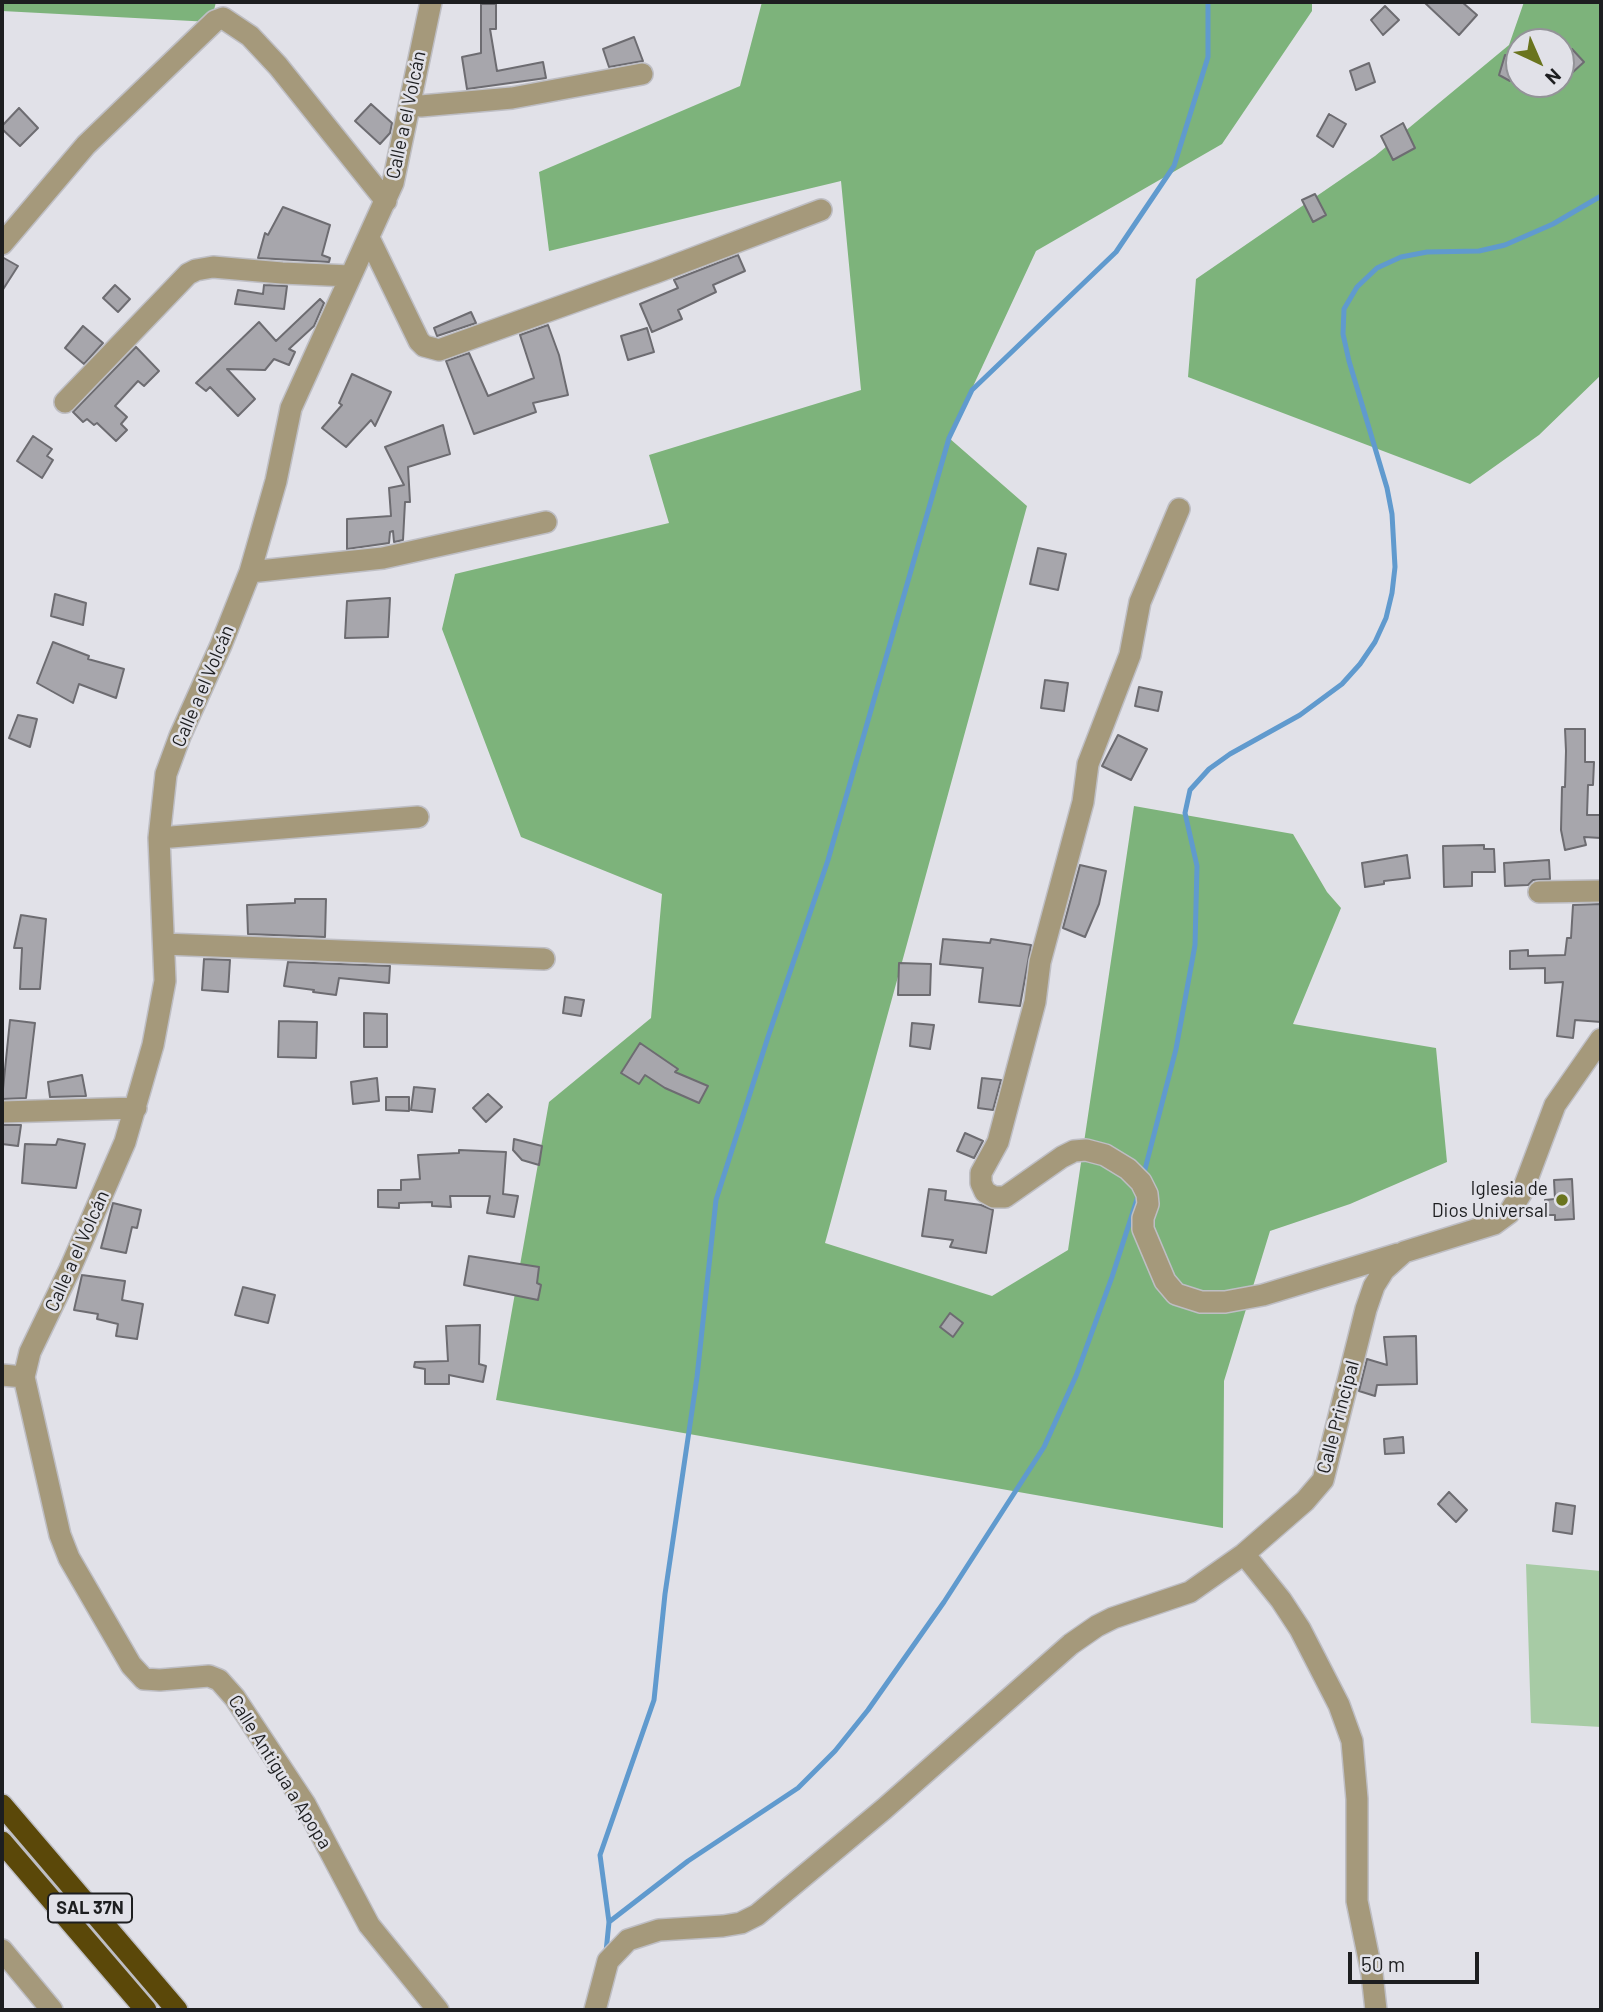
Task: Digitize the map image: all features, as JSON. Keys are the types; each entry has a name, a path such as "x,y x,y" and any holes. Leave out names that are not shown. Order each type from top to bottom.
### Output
{"highway":[{"name":"SAL 37N","path":"2,1805 177,2010"},
{"name":"SAL 37N","path":"2,1842 146,2010"}],"street":[{"name":"Calle a el Volcán","path":"24,1377 30,1352 70,1269 125,1142 153,1045 164,990 159,838 166,774 250,572 276,481 291,408 386,201 396,171 431,2"},
{"path":"2,244 86,145 215,21 223,18 250,36 278,66 386,201"},
{"path":"410,103 421,106 512,98 642,74"},
{"path":"369,238 419,341 424,346 439,350 821,210"},
{"path":"65,402 188,274 196,270 213,267 350,276"},
{"path":"1179,509 1140,602 1130,655 1088,764 1083,802 1040,962 1035,1002 998,1142 981,1173 981,1183 985,1192 994,1197 1005,1197 1074,1151 1086,1150 1105,1155 1128,1169 1141,1182 1147,1194 1148,1204 1143,1218 1143,1229 1165,1281 1176,1294 1202,1302 1226,1302 1263,1295 1404,1252"},
{"path":"250,572 383,558 546,522"},
{"path":"159,838 418,817"},
{"path":"1539,892 1601,891"},
{"path":"164,944 544,959"},
{"name":"Calle Principal","path":"596,2010 608,1961 628,1940 659,1930 741,1923 757,1915 884,1809 1071,1644 1113,1618 1190,1592 1244,1554 1305,1501 1323,1480 1374,1286 1392,1260 1404,1252 1494,1224 1509,1213 1523,1190 1555,1105 1598,1049"},
{"path":"2,1112 136,1108"},
{"path":"2,1375 24,1377"},
{"name":"Calle Antigua a Apopa","path":"24,1377 56,1507 60,1535 69,1558 131,1665 144,1679 209,1676 219,1680 235,1698 305,1804 369,1925 438,2010"},
{"path":"1244,1554 1281,1600 1300,1629 1339,1705 1352,1741 1357,1799 1357,1901 1376,2010"},
{"path":"2,1950 52,2010"}],"green space":[{"path":"2,2 216,2 211,22 2,11"},
{"path":"762,2 1312,2 1312,11 1222,144 1036,251 949,438 1027,506 825,1243 992,1296 1068,1250 1134,806 1293,834 1327,892 1341,908 1293,1024 1436,1048 1447,1162 1350,1204 1270,1231 1224,1381 1223,1528 496,1400 549,1102 651,1018 662,894 521,837 442,629 455,574 669,523 649,455 861,390 841,181 549,251 539,172 740,86"},
{"path":"1524,2 1601,2 1601,375 1539,435 1470,484 1188,377 1196,279 1375,156 1505,48 1505,98 1575,98 1575,28 1515,28"},
{"path":"1526,1564 1601,1571 1601,1727 1531,1723"}],"building":[{"path":"1424,2 1462,2 1477,15 1459,35"},
{"path":"481,4 496,4 496,29 490,29 497,71 543,62 546,78 467,89 462,57 481,53"},
{"path":"1385,6 1399,20 1383,35 1371,20"},
{"path":"634,37 643,61 609,67 603,49"},
{"path":"1575,52 1584,62 1575,70"},
{"path":"1505,55 1505,78 1499,75"},
{"path":"1369,63 1375,82 1356,90 1350,71"},
{"path":"371,104 392,123 390,133 380,144 355,121"},
{"path":"19,108 38,128 20,146 2,129"},
{"path":"1329,114 1346,124 1333,147 1317,136"},
{"path":"1403,123 1415,148 1393,160 1381,136"},
{"path":"1315,194 1326,215 1313,222 1302,200"},
{"path":"283,207 330,225 322,255 330,258 329,262 258,258 265,233 268,235"},
{"path":"738,255 745,271 713,285 716,292 678,310 682,319 652,332 640,304 678,288 674,280"},
{"path":"2,257 18,266 2,291"},
{"path":"115,285 130,299 118,312 103,298"},
{"path":"264,285 287,286 284,309 235,304 238,290 263,294"},
{"path":"320,299 324,303 314,326 289,349 295,352 289,365 274,359 265,370 227,369 255,399 238,416 210,387 206,391 196,383 259,322 276,341"},
{"path":"471,312 476,323 437,336 434,328"},
{"path":"548,325 559,355 568,395 533,403 536,412 474,434 446,361 469,353 488,396 534,378 520,335"},
{"path":"83,326 103,343 84,364 65,348"},
{"path":"647,328 654,352 628,360 621,336"},
{"path":"136,347 159,371 144,386 138,381 115,406 127,417 121,424 127,430 116,441 97,423 94,425 87,419 83,422 73,412"},
{"path":"352,374 391,392 375,426 371,420 346,447 322,428 342,405 339,403"},
{"path":"443,425 450,454 408,467 410,502 405,502 403,540 394,542 393,531 390,532 389,543 347,549 347,519 391,516 389,488 404,485 385,447"},
{"path":"33,436 52,449 47,456 53,460 42,478 17,461"},
{"path":"1038,548 1066,554 1058,590 1030,584"},
{"path":"55,594 86,603 83,625 51,616"},
{"path":"390,598 388,637 345,638 347,601"},
{"path":"53,642 89,656 88,659 124,669 116,698 79,684 73,703 37,683"},
{"path":"1045,680 1068,683 1064,711 1041,708"},
{"path":"1139,687 1162,692 1158,711 1135,706"},
{"path":"18,715 37,719 30,747 9,738"},
{"path":"1565,729 1585,729 1585,762 1594,762 1593,785 1588,785 1587,815 1601,815 1601,838 1584,837 1586,845 1565,850 1561,830 1562,787 1565,787"},
{"path":"1118,735 1147,749 1131,780 1102,766"},
{"path":"1484,845 1484,849 1494,849 1495,872 1472,872 1472,886 1444,887 1443,846"},
{"path":"1407,855 1410,878 1384,881 1384,884 1365,887 1362,863"},
{"path":"1549,860 1550,879 1533,880 1528,885 1505,886 1504,863"},
{"path":"1080,865 1106,871 1099,904 1085,937 1063,928"},
{"path":"295,899 326,899 325,937 248,934 247,905 295,903"},
{"path":"1601,904 1601,1022 1575,1020 1573,1038 1557,1036 1563,982 1545,983 1545,968 1510,969 1510,951 1528,950 1528,956 1565,955 1567,938 1571,938 1573,905"},
{"path":"21,915 46,919 40,989 20,989 22,948 14,948"},
{"path":"943,939 990,943 991,939 1031,945 1020,1006 979,1002 983,968 940,964"},
{"path":"204,959 230,960 228,992 202,990"},
{"path":"288,962 390,966 389,983 339,978 336,995 284,986"},
{"path":"899,963 931,964 930,995 898,995"},
{"path":"565,997 584,1000 581,1016 563,1013"},
{"path":"364,1013 387,1014 387,1047 364,1047"},
{"path":"10,1020 35,1023 26,1098 2,1099"},
{"path":"279,1021 317,1022 316,1058 278,1057"},
{"path":"912,1023 934,1025 930,1049 910,1046"},
{"path":"640,1043 678,1069 675,1072 708,1086 699,1103 665,1088 645,1075 639,1084 621,1073"},
{"path":"82,1075 86,1096 50,1097 48,1082"},
{"path":"377,1078 379,1101 353,1104 351,1082"},
{"path":"982,1078 1001,1080 993,1110 978,1108"},
{"path":"414,1087 435,1089 432,1112 411,1110"},
{"path":"488,1094 502,1107 486,1122 473,1108"},
{"path":"386,1097 409,1097 409,1111 386,1110"},
{"path":"2,1125 21,1125 18,1146 2,1144"},
{"path":"965,1133 983,1141 974,1158 957,1151"},
{"path":"58,1139 85,1144 76,1188 22,1183 25,1144 56,1145"},
{"path":"514,1139 542,1146 539,1165 522,1160 513,1150"},
{"path":"459,1150 506,1152 503,1194 518,1196 514,1217 487,1213 490,1196 450,1196 451,1207 432,1206 432,1202 399,1203 399,1208 378,1207 378,1190 401,1190 401,1180 420,1179 418,1155 459,1153"},
{"name":"Iglesia de Dios Universal","path":"1572,1179 1574,1219 1555,1220 1555,1215 1546,1215 1545,1200 1555,1199 1554,1180"},
{"path":"929,1189 946,1191 945,1200 981,1205 993,1210 986,1253 950,1247 953,1240 922,1236"},
{"path":"113,1203 141,1210 137,1228 132,1227 126,1253 101,1248"},
{"path":"469,1256 539,1267 537,1283 541,1285 538,1300 464,1285"},
{"path":"82,1275 125,1281 122,1300 143,1304 137,1339 116,1336 118,1324 97,1319 98,1314 74,1310"},
{"path":"243,1287 275,1295 268,1323 235,1315"},
{"path":"950,1313 963,1323 953,1337 940,1327"},
{"path":"480,1325 479,1364 486,1366 483,1382 449,1375 449,1384 425,1384 425,1369 414,1367 415,1362 448,1361 446,1326"},
{"path":"1416,1336 1417,1384 1377,1385 1375,1396 1359,1391 1367,1359 1387,1365 1384,1337"},
{"path":"1403,1437 1404,1453 1385,1454 1384,1439"},
{"path":"1449,1492 1467,1510 1456,1522 1438,1504"},
{"path":"1556,1503 1575,1506 1572,1534 1553,1531"}],"waterway":[{"path":"606,1952 609,1922 600,1855 654,1700 665,1594 697,1377 716,1200 828,860 949,438 972,390 1116,252 1174,166 1208,57 1208,2"},
{"path":"1143,1177 1176,1049 1195,945 1197,866 1185,813 1190,790 1209,769 1230,754 1300,715 1342,684 1375,642 1386,618 1392,593 1395,567 1392,514 1387,488 1349,361 1343,334 1344,309 1357,287 1377,268 1401,257 1427,252 1479,251 1505,245 1553,224 1601,196"},
{"path":"609,1922 688,1861 798,1788 835,1751 868,1710 944,1602 1044,1447 1076,1376 1139,1193"}],"place":[{"name":"Iglesia de Dios Universal","path":"1562,1200"}]}
